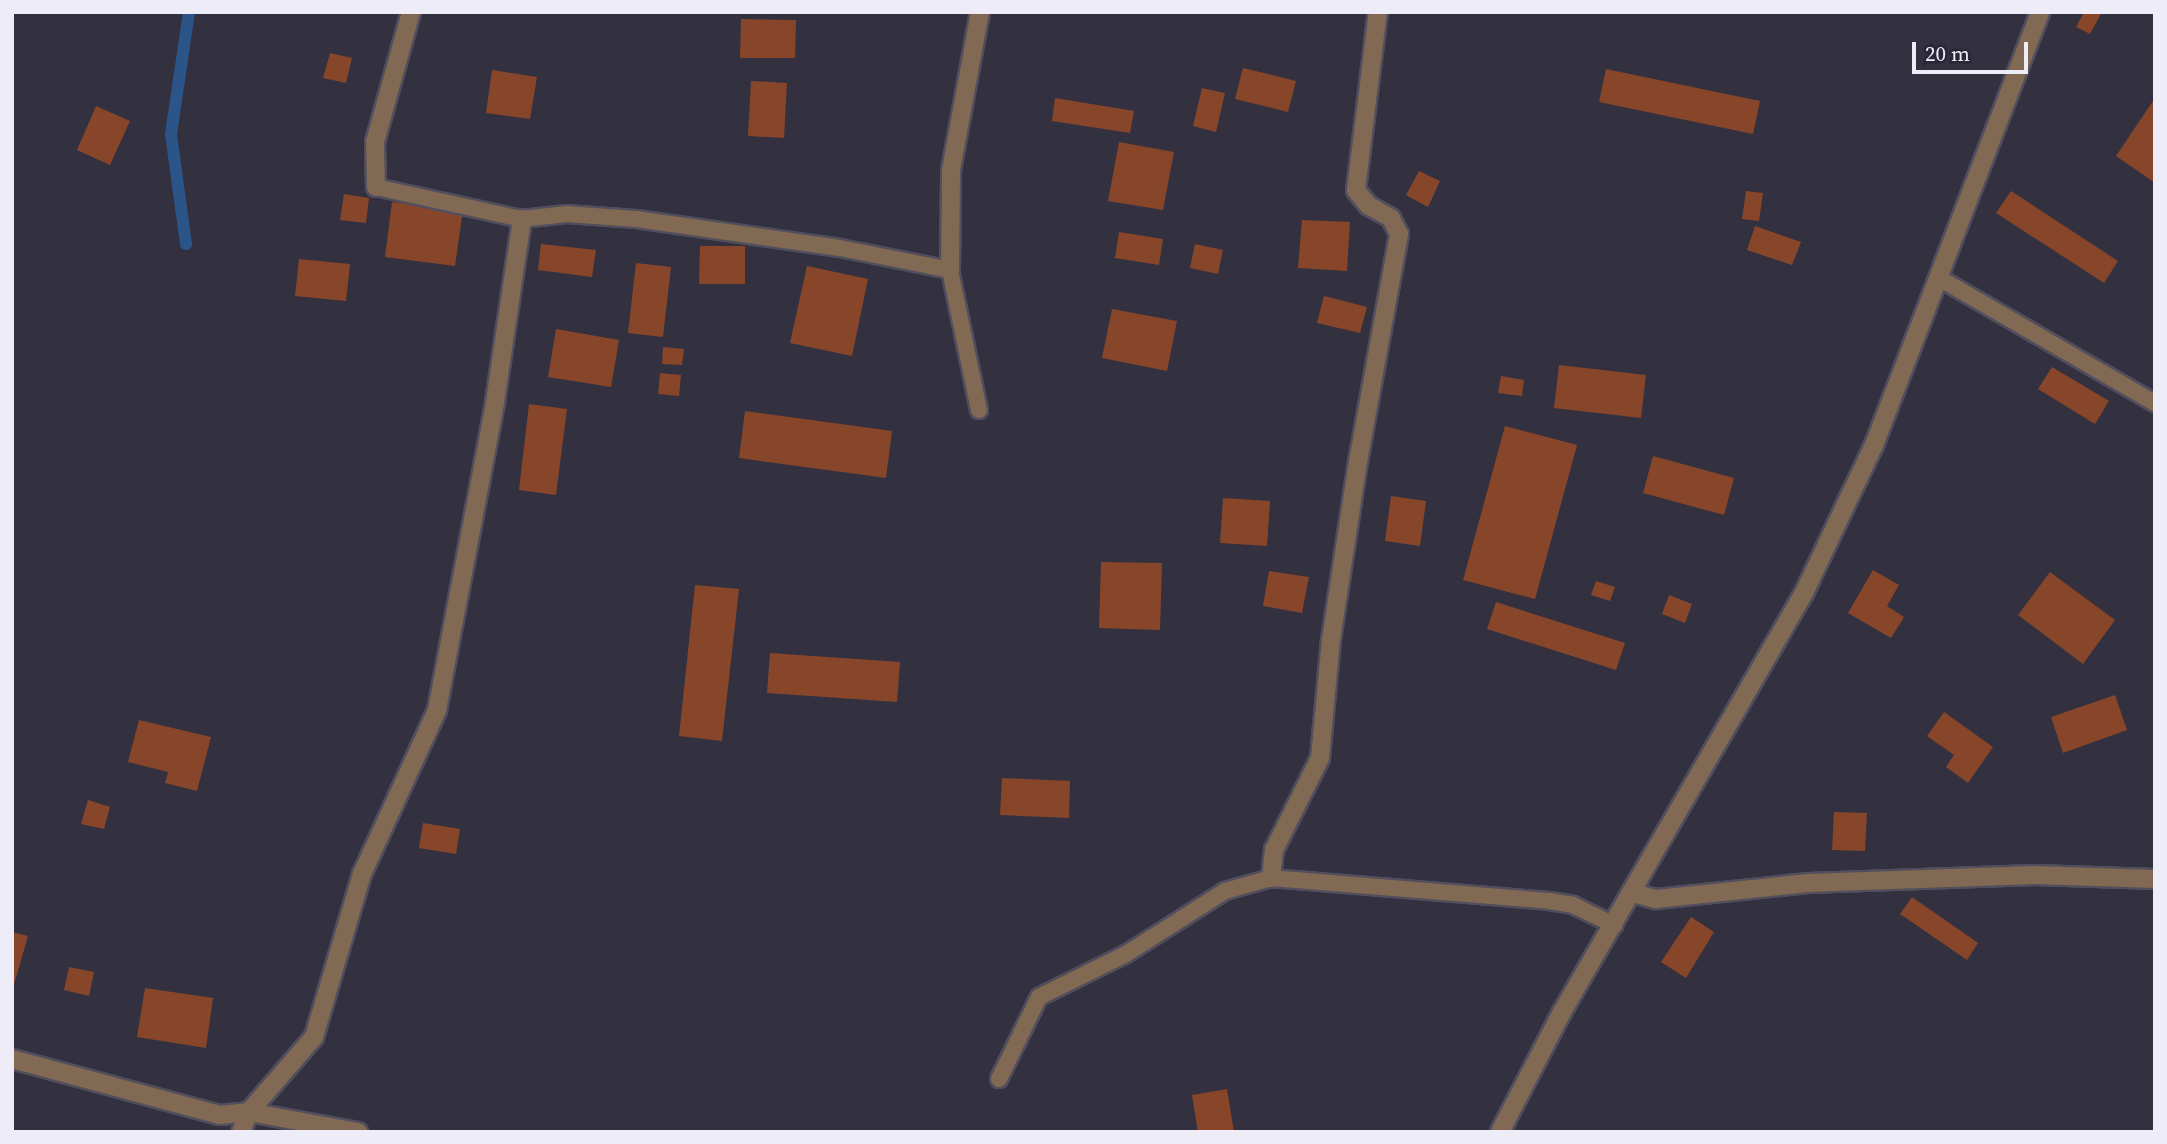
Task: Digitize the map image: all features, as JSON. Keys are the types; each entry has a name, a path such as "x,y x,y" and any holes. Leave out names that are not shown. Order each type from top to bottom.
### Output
{"street":[{"path":"376,187 374,142 411,12"},
{"path":"950,270 951,170 980,12"},
{"path":"1271,878 1274,850 1320,758 1331,640 1357,462 1399,234 1391,218 1368,205 1356,190 1378,12"},
{"path":"1500,1132 1562,1012 1633,894 1804,593 1874,445 2040,12"},
{"path":"241,1132 249,1112 314,1037 362,874 437,710 495,402 522,219"},
{"path":"1633,894 1656,899 1796,884 2035,875 2155,878"},
{"path":"12,1059 220,1115 249,1112 358,1132"}],"lane":[{"path":"376,187 522,219 566,214 636,219 840,248 950,270 979,410"},
{"path":"1939,278 2155,403"},
{"path":"999,1079 1040,997 1126,954 1225,891 1271,878 1549,901 1573,905 1614,925"}],"building":[{"path":"2084,12 2102,12 2090,34 2076,27"},
{"path":"741,19 796,20 795,58 740,58"},
{"path":"330,53 352,58 346,83 323,78"},
{"path":"1243,68 1296,81 1288,112 1235,99"},
{"path":"1606,69 1760,101 1753,134 1599,102"},
{"path":"492,70 537,77 530,119 486,113"},
{"path":"751,81 787,83 784,138 748,136"},
{"path":"1202,88 1225,93 1216,132 1193,126"},
{"path":"1055,98 1134,111 1130,133 1052,121"},
{"path":"2155,98 2155,183 2116,156"},
{"path":"96,106 130,121 110,165 77,150"},
{"path":"1119,142 1174,152 1163,210 1108,201"},
{"path":"1419,171 1440,181 1428,207 1406,195"},
{"path":"1746,191 1763,193 1759,221 1742,219"},
{"path":"2011,191 2118,261 2104,283 1996,213"},
{"path":"344,194 369,198 366,223 340,220"},
{"path":"392,202 463,210 455,266 385,257"},
{"path":"1302,220 1350,222 1347,271 1298,268"},
{"path":"1755,226 1801,242 1792,265 1747,250"},
{"path":"1119,232 1163,239 1159,265 1115,258"},
{"path":"541,244 596,250 592,277 538,270"},
{"path":"1195,244 1223,250 1218,274 1190,268"},
{"path":"700,246 745,246 745,284 699,284"},
{"path":"299,259 350,264 346,301 295,296"},
{"path":"636,263 671,267 663,337 628,333"},
{"path":"807,266 868,279 852,356 790,343"},
{"path":"1324,296 1367,307 1360,333 1317,323"},
{"path":"1112,309 1177,321 1167,371 1102,358"},
{"path":"556,329 619,340 611,387 548,377"},
{"path":"663,347 684,349 682,365 662,364"},
{"path":"1559,365 1646,375 1641,418 1554,408"},
{"path":"2052,367 2109,401 2095,424 2038,389"},
{"path":"660,373 681,375 679,396 658,394"},
{"path":"1501,376 1524,380 1522,396 1498,393"},
{"path":"529,404 567,409 556,495 519,490"},
{"path":"745,411 892,431 886,478 739,458"},
{"path":"1505,426 1577,445 1535,599 1463,580"},
{"path":"1653,456 1734,478 1724,515 1643,493"},
{"path":"1391,496 1426,501 1420,546 1385,541"},
{"path":"1223,498 1270,501 1267,546 1220,543"},
{"path":"1101,562 1162,563 1160,630 1099,628"},
{"path":"1873,570 1899,585 1887,606 1904,617 1891,638 1848,613"},
{"path":"1269,571 1309,577 1302,613 1263,606"},
{"path":"2050,572 2115,620 2083,664 2018,615"},
{"path":"1596,581 1615,587 1610,601 1591,595"},
{"path":"695,585 739,589 722,741 679,736"},
{"path":"1669,595 1692,604 1685,623 1662,614"},
{"path":"1496,602 1625,643 1616,670 1487,629"},
{"path":"770,653 900,662 897,702 767,693"},
{"path":"2115,695 2127,730 2063,753 2051,717"},
{"path":"1944,712 1993,747 1968,783 1946,767 1954,755 1927,736"},
{"path":"139,720 211,737 197,791 165,783 168,772 128,762"},
{"path":"1002,778 1070,781 1069,818 1000,815"},
{"path":"88,800 110,807 104,829 81,824"},
{"path":"1834,812 1867,813 1865,851 1832,850"},
{"path":"423,823 460,829 456,854 419,848"},
{"path":"1912,897 1978,943 1967,960 1900,914"},
{"path":"1691,917 1714,932 1686,978 1661,962"},
{"path":"12,932 28,936 13,988 12,988"},
{"path":"69,967 94,972 89,996 64,990"},
{"path":"145,988 213,998 206,1048 137,1037"},
{"path":"1227,1089 1234,1132 1198,1132 1192,1095"}],"waterway":[{"path":"186,244 171,134 189,12"}]}
